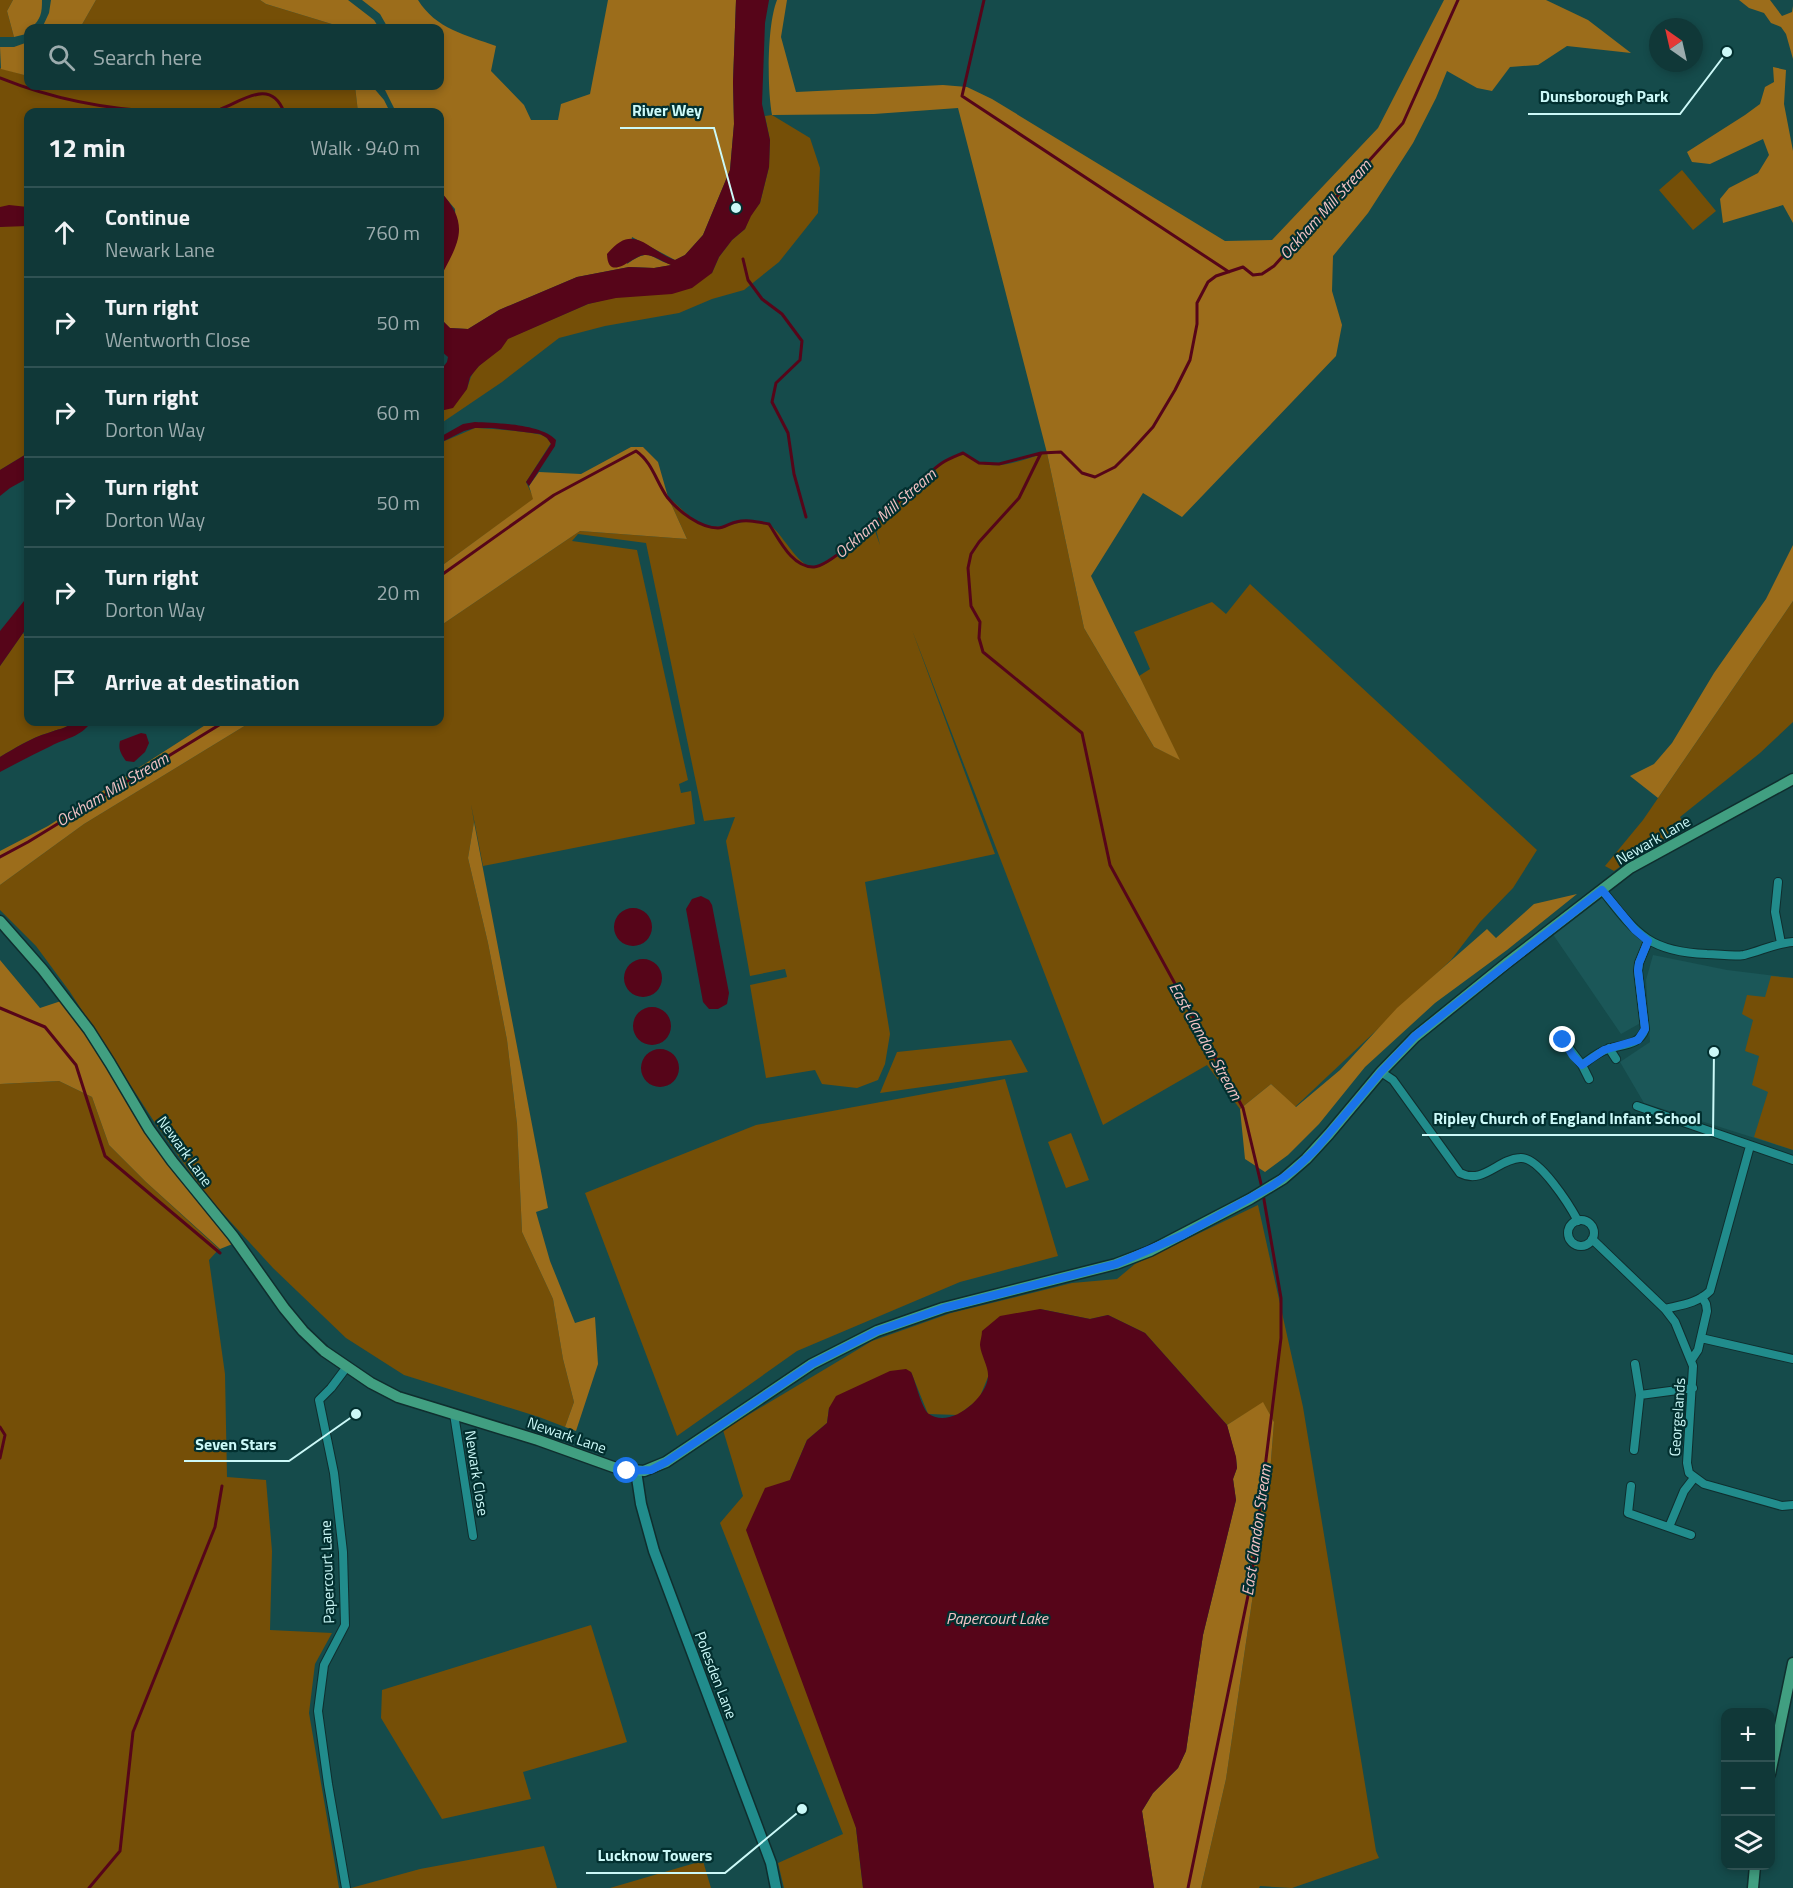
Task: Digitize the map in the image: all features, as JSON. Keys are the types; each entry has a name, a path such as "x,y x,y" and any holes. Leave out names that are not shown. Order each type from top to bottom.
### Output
{"main road":[{"name":"Newark Lane","path":"0,921 65,998 110,1062 155,1137 195,1191 234,1236 284,1308 324,1351 346,1368 385,1391 538,1440 619,1469 651,1470 812,1364 877,1331 944,1308 1116,1264 1158,1247 1272,1186 1316,1149 1381,1072 1434,1020 1630,868 1793,779"},
{"path":"1772,1762 1793,1662"},
{"path":"1754,1888 1755,1870"}],"street":[{"path":"1778,882 1775,912 1781,943"},
{"path":"1602,890 1635,930 1648,941 1683,953 1741,955 1764,950 1781,943 1793,942"},
{"path":"1582,1065 1609,1048 1632,1043 1642,1036 1645,1029 1638,970 1648,941"},
{"path":"1563,1040 1582,1065 1589,1079"},
{"path":"1609,1048 1616,1059"},
{"name":"Georgelands","path":"1381,1072 1393,1080 1460,1173 1474,1177 1514,1159 1533,1160 1571,1207 1578,1221 1586,1221 1590,1224 1594,1233 1592,1239 1665,1309 1675,1322 1692,1359 1694,1372 1686,1463 1689,1473 1694,1478"},
{"path":"1637,1106 1793,1160"},
{"path":"1665,1309 1689,1304 1710,1291 1750,1146"},
{"path":"1578,1221 1569,1227 1570,1241 1582,1246 1587,1245 1592,1239"},
{"name":"Georgelands","path":"1692,1359 1698,1350 1707,1307 1702,1298"},
{"path":"1701,1338 1793,1359"},
{"path":"1634,1450 1640,1395 1635,1364"},
{"name":"Papercourt Lane","path":"345,1888 318,1711 324,1665 345,1625 344,1552 334,1473 319,1400 332,1388 346,1368"},
{"path":"1640,1395 1693,1388"},
{"name":"Newark Close","path":"454,1414 473,1536"},
{"name":"Polesden Lane","path":"636,1471 641,1504 654,1551 771,1863 776,1888"},
{"path":"1669,1527 1684,1491 1694,1478 1704,1484 1774,1504 1786,1507 1793,1505"},
{"path":"1631,1486 1628,1513 1691,1535"}],"shaded area":[{"path":"0,0 13,0 7,11 14,37 0,37"},
{"path":"13,0 42,0 39,19 35,24 24,24 24,34 14,37 7,11"},
{"path":"51,0 96,0 82,24 44,24"},
{"path":"96,0 260,0 266,4 332,24 82,24"},
{"path":"260,0 348,0 376,24 332,24 266,4"},
{"path":"362,0 418,0 425,10 443,24 386,24 380,14"},
{"path":"608,0 736,0 734,124 730,170 703,235 685,255 675,260 632,237 627,264 646,255 672,265 654,268 629,267 577,277 499,310 468,329 450,328 444,322 444,269 457,241 455,209 444,196 444,108 394,108 385,90 444,90 444,25 452,30 496,46 491,71 524,105 531,120 558,120 561,104 590,94"},
{"path":"777,0 787,0 781,37 796,92 943,85 967,87 992,99 1225,241 1272,240 1378,128 1444,0 1546,0 1588,20 1631,53 1567,46 1538,65 1510,67 1492,91 1477,88 1447,71 1413,143 1368,213 1333,256 1332,291 1342,325 1336,356 1182,517 1143,493 1091,576 1180,760 1154,747 1084,628 1047,453 958,108 874,114 772,115 769,56 771,25"},
{"path":"1739,0 1770,0 1782,16 1792,12 1793,6 1793,59 1786,34 1781,27 1771,23 1764,13 1749,8"},
{"path":"24,43 24,75 1,69 0,47 14,47"},
{"path":"1773,67 1786,70 1784,104 1793,151 1793,223 1783,205 1723,223 1720,199 1729,188 1758,173 1769,155 1763,139 1710,164 1692,162 1687,152 1760,104 1765,87 1774,82"},
{"path":"0,68 24,75 24,90 355,90 358,108 24,108 24,207 0,207"},
{"path":"355,90 375,90 388,108 358,108"},
{"path":"772,115 810,138 820,168 818,213 779,262 744,290 712,299 679,313 605,326 559,338 502,382 444,421 444,409 463,393 476,369 507,339 588,304 712,273 719,257 732,240 745,229 750,216 760,203 769,167 770,140 765,116"},
{"path":"1682,170 1716,211 1693,230 1659,190"},
{"path":"24,226 24,455 0,470 0,227"},
{"path":"475,428 511,430 540,435 551,443 526,482 534,499 444,564 444,441"},
{"path":"631,447 643,447 658,462 668,497 687,539 580,531 444,623 444,564 533,499 529,486 539,472 581,474"},
{"path":"963,453 980,463 997,465 1014,463 1047,453 1084,628 1154,747 1179,759 1139,676 1150,669 1134,632 1212,602 1226,614 1250,584 1537,850 1513,888 1480,922 1451,960 1295,1107 1271,1084 1240,1109 1207,1065 1103,1125 912,630 995,854 865,882 890,1034 885,1064 878,1080 857,1088 822,1084 815,1070 766,1078 750,985 787,977 785,969 750,976 726,841 735,817 704,821 646,543 578,534 572,541 637,550 688,780 679,784 681,793 691,791 695,824 483,866 471,804 474,822 468,858 507,1040 517,1124 522,1232 553,1299 563,1359 574,1402 565,1427 404,1375 346,1338 273,1268 207,1196 155,1123 70,992 36,946 0,910 0,885 84,824 244,726 444,726 444,623 580,531 687,539 668,497 692,518 709,526 726,526 752,521 768,524 802,562 815,567 831,561 871,520 880,545 874,522 927,474"},
{"path":"1793,545 1793,601 1658,798 1630,776 1654,764 1672,743 1714,673 1766,599"},
{"path":"1793,601 1793,722 1760,753 1680,817 1686,827 1639,853 1614,871 1605,866 1643,820"},
{"path":"23,633 24,726 67,726 29,740 0,757 0,666"},
{"path":"204,726 244,726 84,824 0,885 0,851 48,826"},
{"path":"474,822 548,1208 536,1212 550,1261 575,1323 595,1317 598,1364 576,1431 565,1427 574,1402 563,1359 553,1299 522,1232 517,1124 507,1040 468,858"},
{"path":"1602,890 1648,941 1639,963 1644,1021 1621,1034 1550,930"},
{"path":"1577,894 1435,1003 1365,1067 1319,1124 1288,1155 1265,1172 1245,1159 1240,1109 1271,1084 1296,1107 1340,1070 1397,1008 1487,929 1496,938 1534,904"},
{"path":"1653,955 1727,970 1793,978 1793,1150 1644,1103 1620,1062 1650,1042 1646,980"},
{"path":"0,960 40,1008 61,1001 235,1243 220,1249 109,1145 92,1097 59,1081 0,1084"},
{"path":"1771,976 1793,978 1793,1150 1754,1137 1768,1092 1752,1085 1759,1056 1745,1051 1753,1020 1742,1014 1747,995 1765,997"},
{"path":"1011,1040 1028,1072 880,1093 897,1052"},
{"path":"1005,1079 1058,1256 960,1282 797,1351 677,1436 585,1193 756,1125"},
{"path":"59,1081 92,1097 109,1145 219,1249 209,1260 225,1374 227,1477 266,1480 272,1551 270,1630 332,1633 315,1664 309,1713 339,1888 0,1888 0,1084"},
{"path":"1071,1133 1089,1180 1066,1188 1048,1142"},
{"path":"1258,1205 1303,1407 1379,1858 1292,1888 1260,1886 1259,1888 1201,1888 1226,1779 1269,1485 1274,1422 1263,1403 1227,1425 1145,1333 1108,1315 1090,1319 1040,1309 988,1377 979,1399 958,1415 928,1414 911,1372 829,1408 827,1423 807,1440 790,1480 856,1828 863,1888 784,1888 778,1863 843,1834 720,1523 743,1496 723,1430 872,1341 951,1313 1072,1283 1117,1279 1135,1264"},
{"path":"1263,1402 1274,1422 1269,1485 1226,1779 1201,1888 1154,1888 1142,1811 1153,1793 1178,1768 1186,1751 1203,1635 1236,1500 1233,1479 1237,1468 1236,1458 1227,1425"},
{"path":"591,1625 627,1742 523,1772 531,1799 442,1819 381,1718 382,1690"},
{"path":"544,1846 557,1888 351,1888 420,1869"},
{"path":"702,1861 711,1888 610,1888"}],"water":[{"path":"736,0 769,0 765,23 762,104 770,140 769,167 760,203 745,229 732,240 719,257 712,273 692,288 672,294 616,298 588,304 508,339 501,349 479,366 470,377 467,389 453,408 444,410 444,366 448,357 444,354 444,322 450,328 468,329 499,310 577,277 629,267 654,268 671,265 644,255 617,268 612,267 608,263 607,254 625,240 641,241 675,260 685,255 703,235 730,170 734,124"},
{"path":"444,196 456,214 459,224 457,244 444,270"},
{"path":"9,205 24,207 24,226 0,227 0,207"},
{"path":"475,422 530,428 556,440 555,446 529,486 526,482 551,444 547,438 540,434 475,428 444,441 444,435 463,424"},
{"path":"24,455 24,480 0,496 0,470"},
{"path":"24,601 24,632 0,666 0,631"},
{"path":"88,726 78,734 0,772 0,757 29,740 64,728"},
{"path":"141,733 146,734 149,743 145,752 134,762 126,761 120,751 120,741"},
{"path":"701,896 709,900 712,905 729,993 727,1004 718,1009 709,1009 703,1002 686,909 692,899"},
{"path":"633,908 640,909 646,914 651,920 651,934 646,940 640,945 633,946 626,945 620,940 615,934 614,927 615,920 620,914 626,909"},
{"path":"643,959 650,960 656,965 661,971 661,985 656,991 650,996 643,997 636,996 630,991 625,985 624,978 625,971 630,965 636,960"},
{"path":"652,1007 659,1008 665,1013 670,1019 670,1033 665,1039 659,1044 652,1045 645,1044 639,1039 634,1033 633,1026 634,1019 639,1013 645,1008"},
{"path":"660,1049 667,1050 673,1055 678,1061 678,1075 673,1081 667,1086 660,1087 653,1086 647,1081 642,1075 641,1068 642,1061 647,1055 653,1050"},
{"name":"Papercourt Lake","path":"1040,1309 1090,1319 1108,1315 1145,1333 1227,1425 1236,1457 1237,1468 1233,1479 1236,1500 1203,1635 1186,1751 1178,1768 1153,1793 1142,1811 1154,1888 863,1888 856,1828 746,1530 765,1488 790,1480 807,1440 827,1423 829,1408 836,1396 890,1371 906,1369 911,1372 921,1401 929,1414 937,1418 956,1415 974,1402 986,1386 988,1373 980,1345 982,1331 1000,1316"}],"waterway":[{"path":"984,0 962,96 1229,272"},
{"name":"Ockham Mill Stream","path":"444,573 554,495 636,451 650,466 667,497 690,518 704,525 718,528 744,521 769,524 793,558 799,563 814,567 840,553 942,463 963,453 979,463 999,464 1041,453 1061,452 1082,473 1095,477 1115,467 1153,427 1175,390 1190,360 1197,324 1197,303 1208,282 1216,276 1243,267 1253,275 1262,274 1274,266 1403,123 1458,0"},
{"path":"0,78 24,86"},
{"path":"34,90 117,108"},
{"path":"223,108 256,94 272,96 282,108"},
{"path":"743,259 748,280 762,299 782,314 802,341 800,360 776,383 772,402 788,433 794,474 806,517"},
{"name":"East Clandon Stream","path":"1041,453 1019,498 971,554 968,568 971,606 980,622 979,638 983,652 1082,733 1110,865 1243,1108 1262,1188"},
{"name":"Ockham Mill Stream","path":"0,857 217,726"},
{"path":"0,1008 45,1027 76,1065 105,1156 220,1253"},
{"name":"East Clandon Stream","path":"1188,1888 1251,1581 1281,1338 1281,1298 1263,1194"},
{"path":"0,1427 5,1435 0,1458"},
{"path":"89,1888 120,1851 133,1732 215,1527 222,1486"}],"place":[{"name":"Dunsborough Park","path":"1727,52"},
{"name":"River Wey","path":"736,208"},
{"name":"Ripley Church of England Infant School","path":"1714,1052"},
{"name":"Seven Stars","path":"356,1414"},
{"name":"Lucknow Towers","path":"802,1809"}],"route":[{"path":"627,1471 651,1470 666,1462 812,1364 877,1331 944,1308 1116,1264 1183,1235 1272,1186 1295,1169 1329,1134 1381,1072 1415,1036 1602,890 1622,916 1648,941 1638,970 1645,1029 1638,1040 1604,1050 1582,1065 1563,1040"}]}
